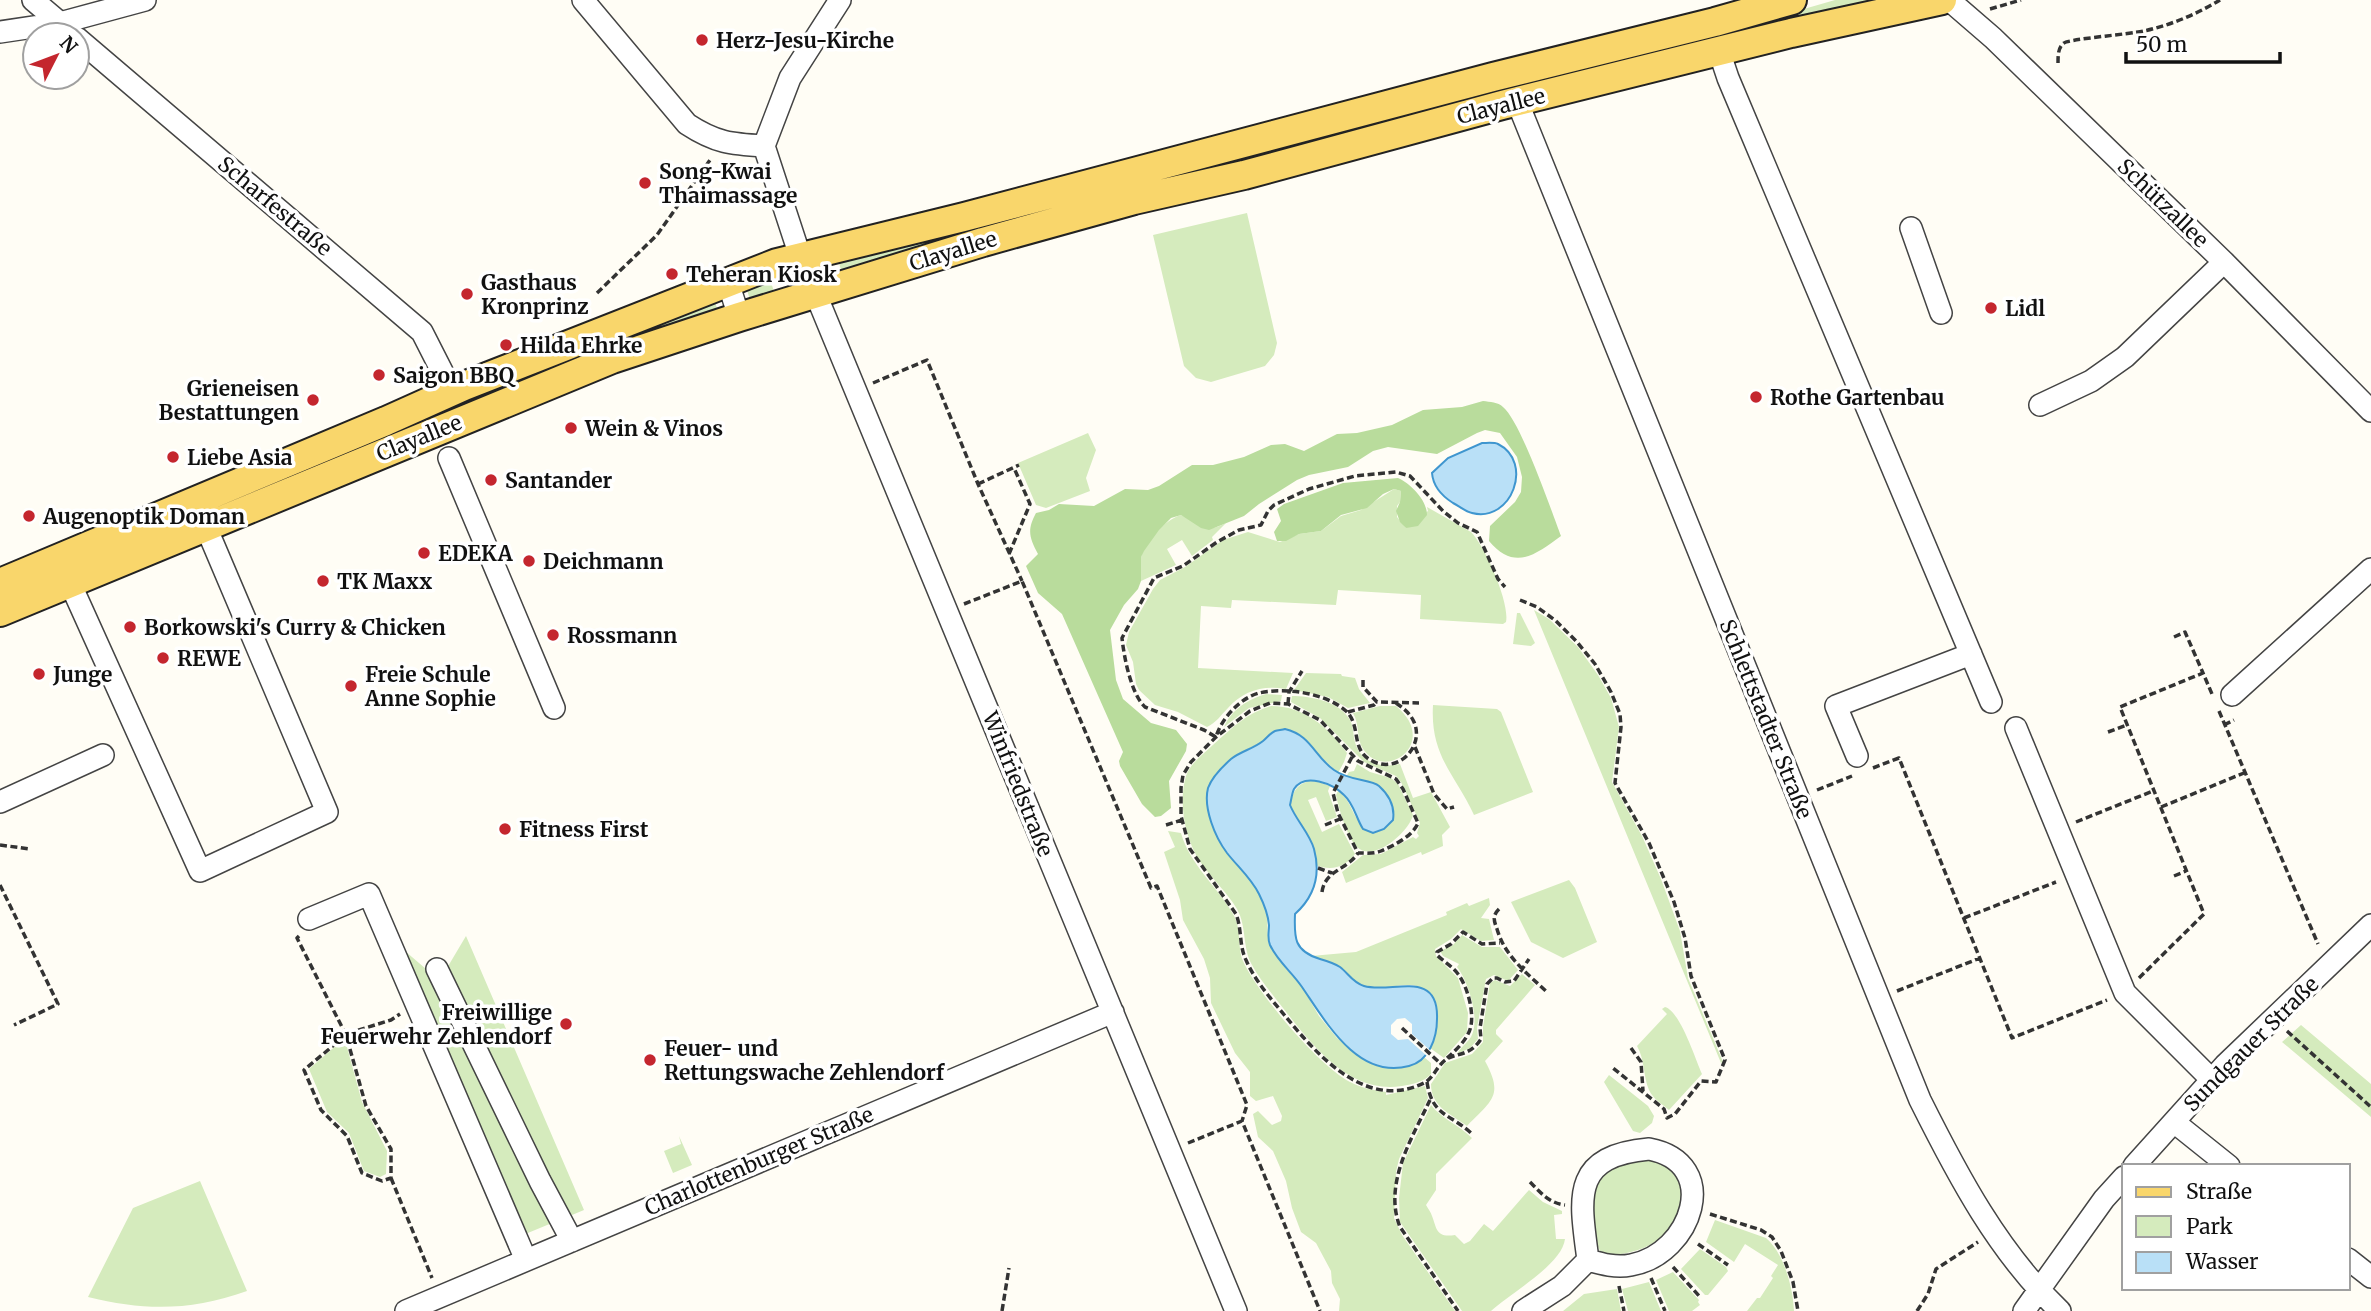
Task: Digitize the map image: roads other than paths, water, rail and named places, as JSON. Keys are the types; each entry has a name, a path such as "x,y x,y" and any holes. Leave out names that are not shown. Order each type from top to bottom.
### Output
{"main road":[{"name":"Clayallee","path":"0,583 452,391 728,282 800,257 964,217 1791,0"},
{"name":"Clayallee","path":"0,612 612,359 739,317 983,242 1134,200 1244,175 1517,101 1722,50 1942,0"}],"street":[{"name":"Scharfestraße","path":"33,0 57,21"},
{"path":"91,23 145,0"},
{"path":"583,0 687,124 724,143 764,146 790,78 840,0"},
{"name":"Schützallee","path":"1949,0 1993,38 2224,262 2371,411"},
{"path":"1715,22 1728,78 1991,702"},
{"path":"0,32 21,32"},
{"name":"Scharfestraße","path":"91,50 422,331 452,391"},
{"name":"Schlettstadter Straße","path":"1517,101 1920,1100 1954,1169 1993,1232 2038,1290 2060,1311"},
{"name":"Winfriedstraße","path":"764,146 800,257 1236,1311"},
{"path":"1911,228 1941,313"},
{"path":"2040,405 2091,381 2125,357 2224,262"},
{"path":"728,282 739,317"},
{"name":"Clayallee","path":"449,458 554,708"},
{"path":"70,583 201,871 327,812 206,527"},
{"path":"2220,699 2371,569"},
{"path":"1863,766 1836,706 1971,654"},
{"path":"2016,728 2125,993 2211,1079"},
{"path":"0,802 103,755"},
{"path":"309,919 369,894 526,1260"},
{"name":"Sundgauer Straße","path":"2136,1164 2211,1079 2371,925"},
{"path":"437,969 572,1241"},
{"name":"Charlottenburger Straße","path":"406,1311 1113,1012"},
{"path":"2174,1122 2226,1164"},
{"path":"1637,1150 1664,1152 1675,1158 1685,1169 1690,1182 1692,1203 1686,1224 1676,1238 1657,1255 1632,1265 1616,1266 1588,1260 1582,1194 1596,1167 1620,1153 1637,1150"},
{"path":"2024,1311 2104,1199 2122,1179"},
{"path":"1524,1311 1562,1286 1588,1260"},
{"path":"2350,1260 2371,1276"}],"water":[{"path":"1482,443 1496,443 1509,453 1515,464 1516,476 1514,489 1507,500 1498,509 1486,514 1470,512 1449,500 1436,486 1432,473 1448,458"},
{"path":"1285,729 1307,741 1334,770 1379,786 1386,793 1393,810 1393,820 1384,829 1373,833 1363,829 1353,807 1333,787 1305,781 1294,789 1290,805 1312,843 1317,868 1311,893 1295,914 1295,930 1300,948 1311,956 1343,969 1360,985 1375,988 1411,986 1430,993 1436,1003 1437,1019 1433,1041 1427,1054 1409,1066 1391,1068 1374,1064 1345,1045 1333,1031 1273,951 1269,940 1268,917 1261,898 1214,831 1207,796 1215,776 1235,756 1259,744 1273,732"}],"place":[{"name":"Herz-Jesu-Kirche","path":"702,40"},
{"name":"Song-Kwai Thaimassage","path":"645,183"},
{"name":"Teheran Kiosk","path":"672,274"},
{"name":"Gasthaus Kronprinz","path":"467,294"},
{"name":"Lidl","path":"1991,308"},
{"name":"Hilda Ehrke","path":"506,345"},
{"name":"Saigon BBQ","path":"379,375"},
{"name":"Rothe Gartenbau","path":"1756,397"},
{"name":"Grieneisen Bestattungen","path":"313,400"},
{"name":"Wein & Vinos","path":"571,428"},
{"name":"Liebe Asia","path":"173,457"},
{"name":"Santander","path":"491,480"},
{"name":"Augenoptik Doman","path":"29,516"},
{"name":"EDEKA","path":"424,553"},
{"name":"Deichmann","path":"529,561"},
{"name":"TK Maxx","path":"323,581"},
{"name":"Borkowski's Curry & Chicken","path":"130,627"},
{"name":"Rossmann","path":"553,635"},
{"name":"REWE","path":"163,658"},
{"name":"Junge","path":"39,674"},
{"name":"Freie Schule Anne Sophie","path":"351,686"},
{"name":"Fitness First","path":"505,829"},
{"name":"Freiwillige Feuerwehr Zehlendorf","path":"566,1024"},
{"name":"Feuer- und Rettungswache Zehlendorf","path":"650,1060"}]}
